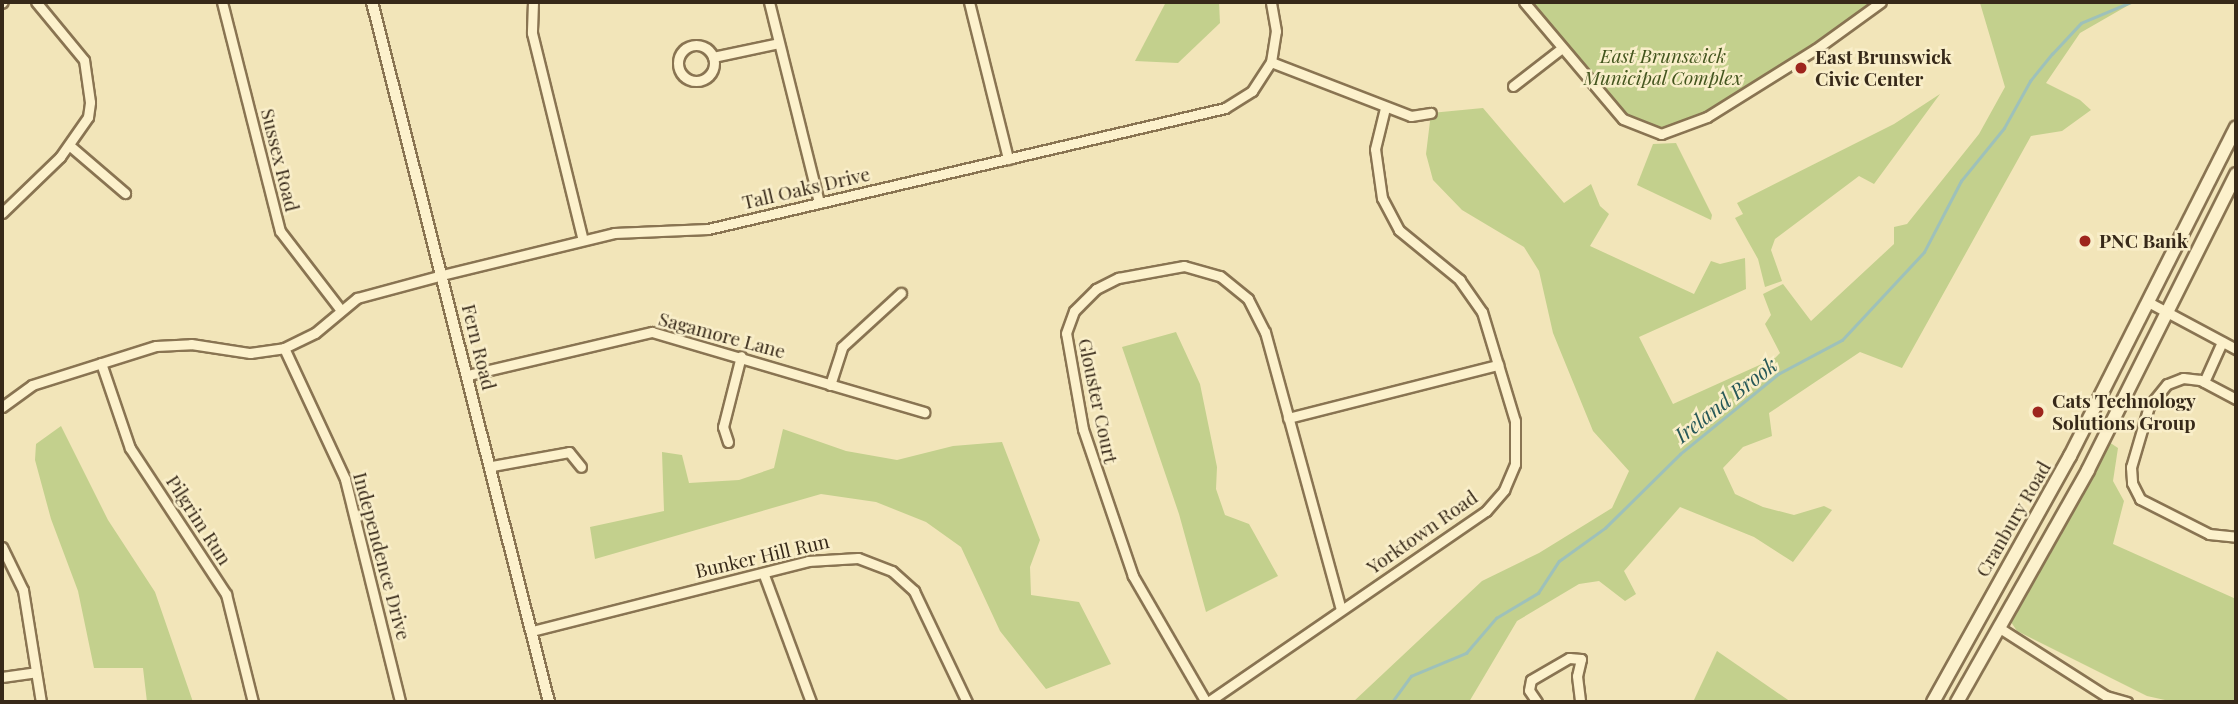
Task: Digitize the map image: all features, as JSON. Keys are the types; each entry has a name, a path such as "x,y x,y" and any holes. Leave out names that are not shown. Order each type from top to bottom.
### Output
{"main road":[{"name":"Cranbury Road","path":"1933,702 2150,303 2236,128"},
{"name":"Cranbury Road","path":"1957,702 2088,470 2236,174"}],"street":[{"path":"2,213 69,145 88,117 89,75 84,60 36,2"},
{"name":"Sussex Road","path":"222,2 281,230 340,309"},
{"name":"Fern Road","path":"372,2 492,467 549,702"},
{"path":"533,2 532,33 583,240"},
{"path":"769,2 819,203"},
{"path":"969,2 1007,159"},
{"name":"Tall Oaks Drive","path":"284,348 315,333 340,309 366,294 583,240 645,228 708,229 1225,108 1252,91 1271,62 1276,31 1271,2"},
{"path":"1524,2 1623,119 1661,134 1707,117 1881,2"},
{"path":"713,57 779,43"},
{"path":"691,45 702,46 713,57 713,69 701,80 684,77 678,67 679,56 691,45"},
{"path":"1513,86 1562,48"},
{"path":"1271,62 1411,116 1431,113"},
{"name":"Yorktown Road","path":"1207,702 1479,516 1504,490 1515,464 1517,437 1487,324 1468,290 1408,239 1386,209 1374,162 1385,107"},
{"path":"69,145 125,193"},
{"name":"Glouster Court","path":"1207,702 1133,576 1114,529 1069,368 1066,333 1071,318 1089,294 1118,278 1175,266 1220,276 1242,292 1258,314 1341,609"},
{"path":"830,385 842,347 901,293"},
{"path":"2150,303 2236,349"},
{"name":"Sagamore Lane","path":"468,374 652,332 924,412"},
{"path":"2204,382 2222,342"},
{"path":"2,407 32,386 101,363 174,344 250,353 284,348"},
{"name":"Independence Drive","path":"284,348 345,479 400,702"},
{"path":"728,442 723,427 741,356"},
{"name":"Pilgrim Run","path":"101,363 130,448 226,594 253,702"},
{"path":"1289,418 1498,365"},
{"path":"2236,399 2204,382 2175,380 2154,396 2133,454 2132,483 2137,495 2152,505 2209,534 2236,537"},
{"path":"492,467 569,452 581,467"},
{"path":"2,547 23,590 41,702"},
{"name":"Bunker Hill Run","path":"532,631 764,575 808,561 843,556 892,571 914,591 967,702"},
{"path":"764,575 811,702"},
{"path":"1998,627 2105,699 2127,702"},
{"path":"1537,702 1529,690 1531,680 1569,657 1581,659 1577,676 1580,702"},
{"path":"2,677 36,672"}],"green space":[{"path":"1166,2 1219,2 1220,23 1178,63 1135,61"},
{"name":"East Brunswick Municipal Complex","path":"1524,2 1881,2 1778,72 1671,132 1634,126"},
{"path":"2134,2 2080,33 2046,83 2080,100 2091,110 2062,131 2031,136 1902,368 1860,352 1769,413 1772,436 1743,447 1723,468 1735,494 1763,507 1794,515 1824,506 1832,510 1793,562 1754,537 1680,507 1624,571 1636,594 1625,601 1599,581 1579,584 1517,621 1469,702 1353,702 1482,581 1539,553 1612,508 1629,471 1593,431 1553,333 1539,271 1524,247 1462,210 1433,180 1426,154 1431,113 1483,108 1564,203 1591,184 1600,206 1609,214 1590,246 1694,294 1711,261 1720,264 1745,258 1746,289 1639,337 1673,404 1775,358 1780,353 1765,324 1771,315 1763,294 1783,284 1811,321 1894,244 1894,227 1907,224 1979,134 2005,87 1980,3"},
{"path":"1940,94 1874,184 1859,176 1775,239 1771,250 1782,281 1765,287 1758,259 1735,218 1743,214 1737,203 1894,124"},
{"path":"1676,143 1712,215 1711,220 1637,185 1653,144"},
{"path":"1176,332 1200,384 1217,467 1216,489 1225,515 1249,524 1278,576 1206,612 1179,514 1122,347"},
{"path":"61,426 108,520 155,592 193,702 147,702 143,668 94,668 78,591 51,519 35,460 36,444"},
{"path":"783,429 846,451 897,460 953,446 1002,442 1040,540 1030,567 1031,595 1079,602 1111,664 1046,689 1000,631 961,547 926,522 876,502 821,494 595,559 590,527 664,511 662,452 682,455 689,483 739,480 774,468"},
{"path":"2109,442 2118,448 2113,481 2124,501 2113,544 2236,599 2236,702 2174,702 2147,696 2017,631 2011,622 2013,611"},
{"path":"1717,651 1791,702 1693,702"}],"waterway":[{"name":"Ireland Brook","path":"1392,702 1411,676 1466,653 1496,618 1538,593 1559,561 1605,528 1680,454 1778,374 1842,340 1924,252 1961,181 2004,128 2030,81 2052,54 2081,23 2131,2"}],"place":[{"name":"East Brunswick Civic Center","path":"1801,68"},
{"name":"PNC Bank","path":"2085,241"},
{"name":"Cats Technology Solutions Group","path":"2038,412"}]}
